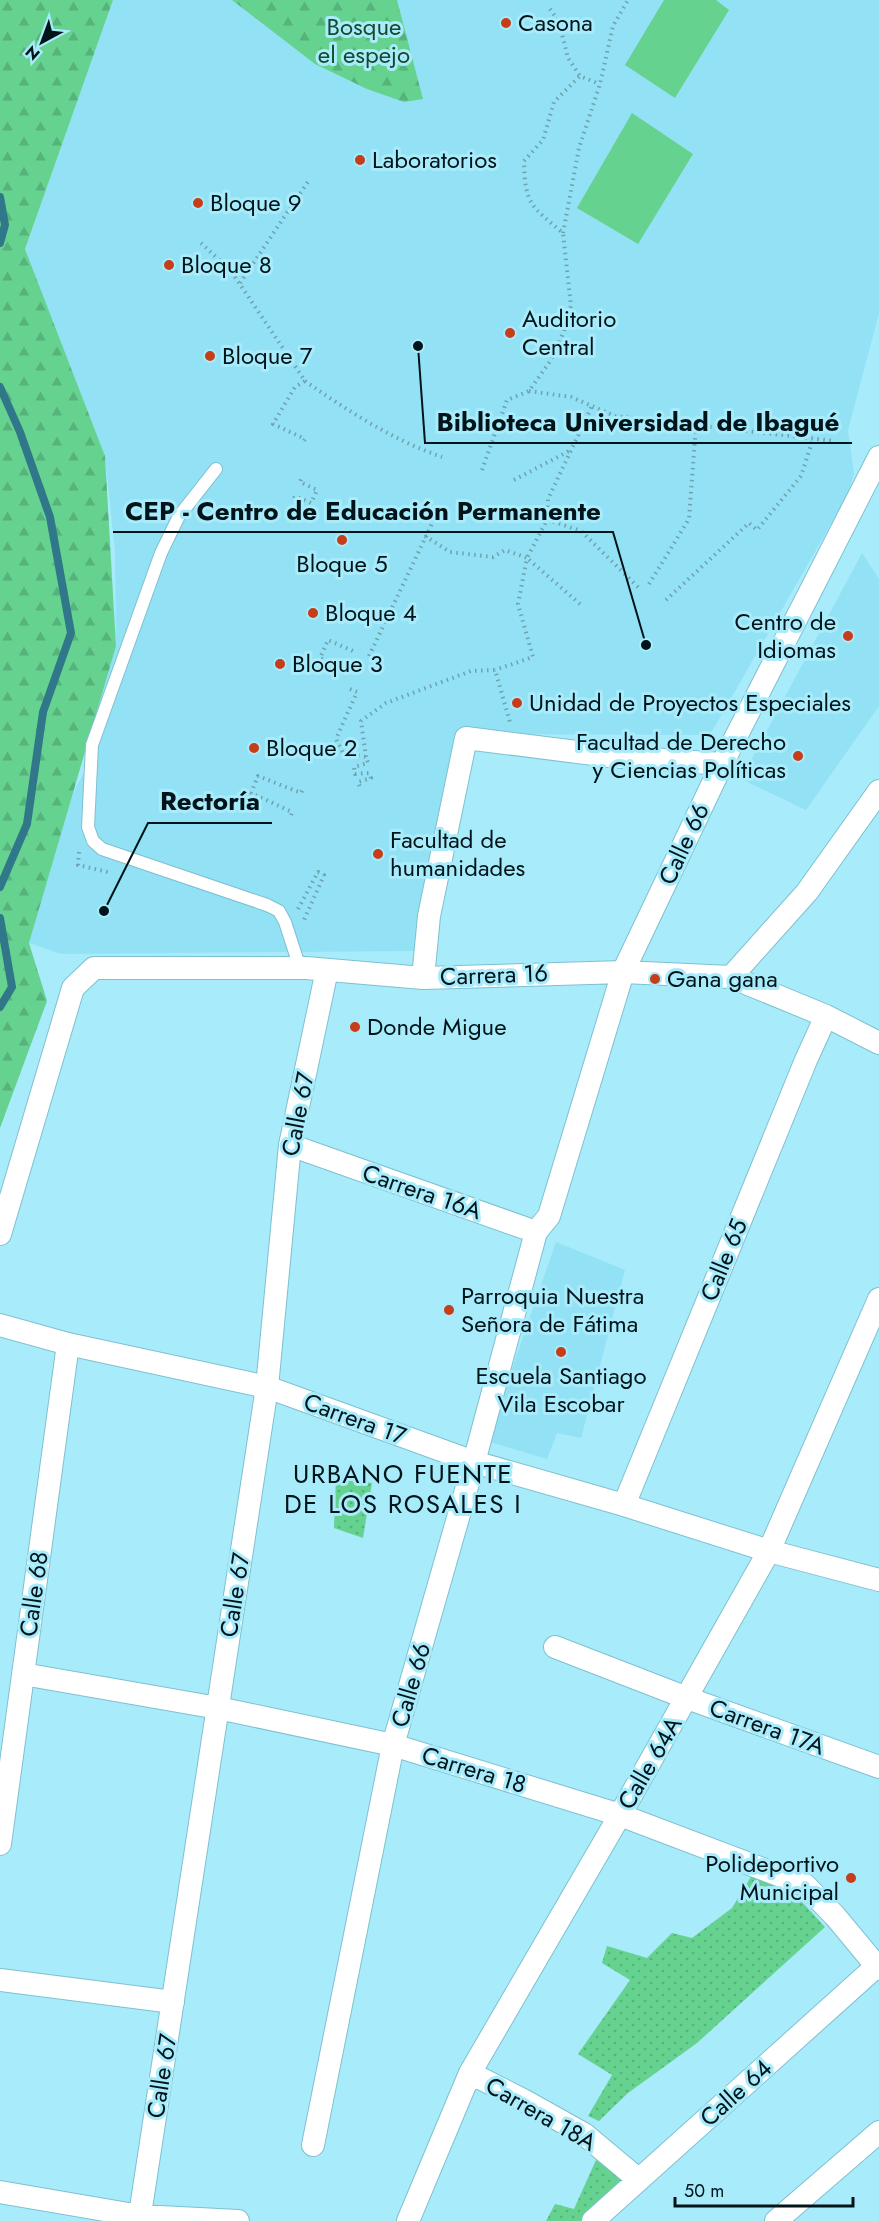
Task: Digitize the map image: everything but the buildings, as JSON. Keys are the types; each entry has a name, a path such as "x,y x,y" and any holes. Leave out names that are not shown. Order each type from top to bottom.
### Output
{"street":[{"name":"Calle 66","path":"313,2145 393,1745 542,1224 623,972 722,764 879,457"},
{"path":"423,978 429,916 466,738 609,756 722,764"},
{"path":"731,976 807,892 879,791"},
{"name":"Carrera 16","path":"0,1234 73,988 94,968 300,968 423,978 623,972 731,976 826,1016 879,1043"},
{"name":"Calle 67","path":"140,2218 267,1387 290,1145 327,970"},
{"name":"Calle 65","path":"624,1505 826,1016"},
{"name":"Carrera 16A","path":"290,1145 542,1224"},
{"name":"Calle 64A","path":"408,2221 470,2073 620,1815 769,1551 879,1299"},
{"name":"Carrera 17","path":"0,1326 68,1344 267,1387 474,1462 624,1505 769,1551 879,1580"},
{"name":"Calle 68","path":"0,1844 8,1720 23,1674 68,1344"},
{"name":"Carrera 17A","path":"555,1647 687,1698 879,1767"},
{"name":"Carrera 18","path":"23,1674 218,1708 393,1745 620,1815 805,1885 878,1966"},
{"name":"Calle 64","path":"593,2221 878,1966"},
{"path":"0,1980 173,2002"},
{"name":"Carrera 18A","path":"470,2073 525,2100 584,2134 639,2180"},
{"path":"776,2221 879,2132"},
{"path":"0,2192 140,2218 238,2221"}],"lane":[{"path":"216,469 179,516 161,553 92,745 88,827 93,841 102,849 279,911 285,922 300,968"}],"path":[{"path":"529,391 551,360 564,331 570,306 563,233 579,148 600,84 613,26 628,0"},
{"path":"549,9 559,22 568,58 580,76 600,84"},
{"path":"563,233 532,207 524,186 524,161 543,140 554,102 580,76"},
{"path":"240,283 309,180"},
{"path":"201,243 231,271 305,381 346,410 418,449 442,457"},
{"path":"299,372 295,387 273,424 305,439 303,442"},
{"path":"295,387 305,381"},
{"path":"482,470 507,400 529,391 571,397 615,416 835,441"},
{"path":"361,790 358,782 371,778 369,773 355,774 354,767 368,763 361,721 386,703 471,671 495,670 533,657 518,604 527,558 547,520 548,499 592,406"},
{"path":"649,584 688,519 696,425"},
{"path":"666,600 749,523 757,531 801,476 813,439"},
{"path":"514,480 572,449"},
{"path":"294,498 295,496 311,503 317,490 300,482 301,479"},
{"path":"369,656 374,641 439,509"},
{"path":"519,510 581,531 640,589"},
{"path":"425,536 450,552 493,557 505,550 527,558 580,604"},
{"path":"341,674 344,668 320,658 328,640 353,651 355,648"},
{"path":"495,670 510,723"},
{"path":"350,689 357,692 336,739 343,753 366,757"},
{"path":"291,815 292,812 251,793 258,776 301,793 303,789"},
{"path":"295,899 298,909 318,872 324,875 301,928"}],"shaded area":[{"path":"113,0 879,0 879,313 848,430 854,474 848,494 710,735 479,734 414,951 61,954 29,943 68,802 93,756 98,704 116,646 115,552 105,456 25,249"},
{"path":"862,553 879,579 879,706 806,810 741,779"},
{"name":"Escuela Santiago Vila Escobar","path":"556,1242 625,1270 581,1438 557,1433 547,1459 487,1441"}],"green space":[{"path":"0,0 113,0 25,249 105,456 116,646 29,943 47,1001 0,1128"},
{"name":"Bosque el espejo","path":"232,0 397,0 423,99 404,102 367,89 315,64"},
{"path":"664,0 716,0 729,10 675,98 625,65"},
{"path":"632,113 693,154 638,244 577,208"},
{"path":"336,1477 372,1483 363,1538 334,1528"},
{"path":"752,1875 791,1890 825,1927 697,2043 628,2093 599,2121 588,2116 612,2075 578,2054 630,1980 602,1963 607,1946 647,1958 672,1933 692,1938 732,1908"},
{"path":"596,2160 618,2172 626,2183 585,2221 546,2221 555,2204 574,2209"}],"waterway":[{"path":"0,197 5,225 0,243"},
{"path":"0,387 20,432 50,517 71,633 43,712 27,824 0,887"},
{"path":"0,918 12,987 0,1007"}],"place":[{"name":"Casona","path":"506,23"},
{"name":"Laboratorios","path":"360,160"},
{"name":"Bloque 9","path":"198,203"},
{"name":"Bloque 8","path":"169,265"},
{"name":"Auditorio Central","path":"510,333"},
{"name":"Biblioteca Universidad de Ibagué","path":"418,346"},
{"name":"Bloque 7","path":"210,356"},
{"name":"Bloque 5","path":"342,540"},
{"name":"Bloque 4","path":"313,613"},
{"name":"Centro de Idiomas","path":"848,636"},
{"name":"CEP - Centro de Educación Permanente","path":"646,645"},
{"name":"Bloque 3","path":"280,664"},
{"name":"Unidad de Proyectos Especiales","path":"517,703"},
{"name":"Bloque 2","path":"254,748"},
{"name":"Facultad de Derecho y Ciencias Políticas","path":"798,756"},
{"name":"Facultad de humanidades","path":"378,854"},
{"name":"Rectoría","path":"104,911"},
{"name":"Gana gana","path":"655,979"},
{"name":"Donde Migue","path":"355,1027"},
{"name":"Parroquia Nuestra Señora de Fátima","path":"449,1310"},
{"name":"Escuela Santiago Vila Escobar","path":"561,1352"},
{"name":"Polideportivo Municipal","path":"851,1878"}],"district":[{"name":"URBANO FUENTE DE LOS ROSALES I","path":"403,1489"}]}
